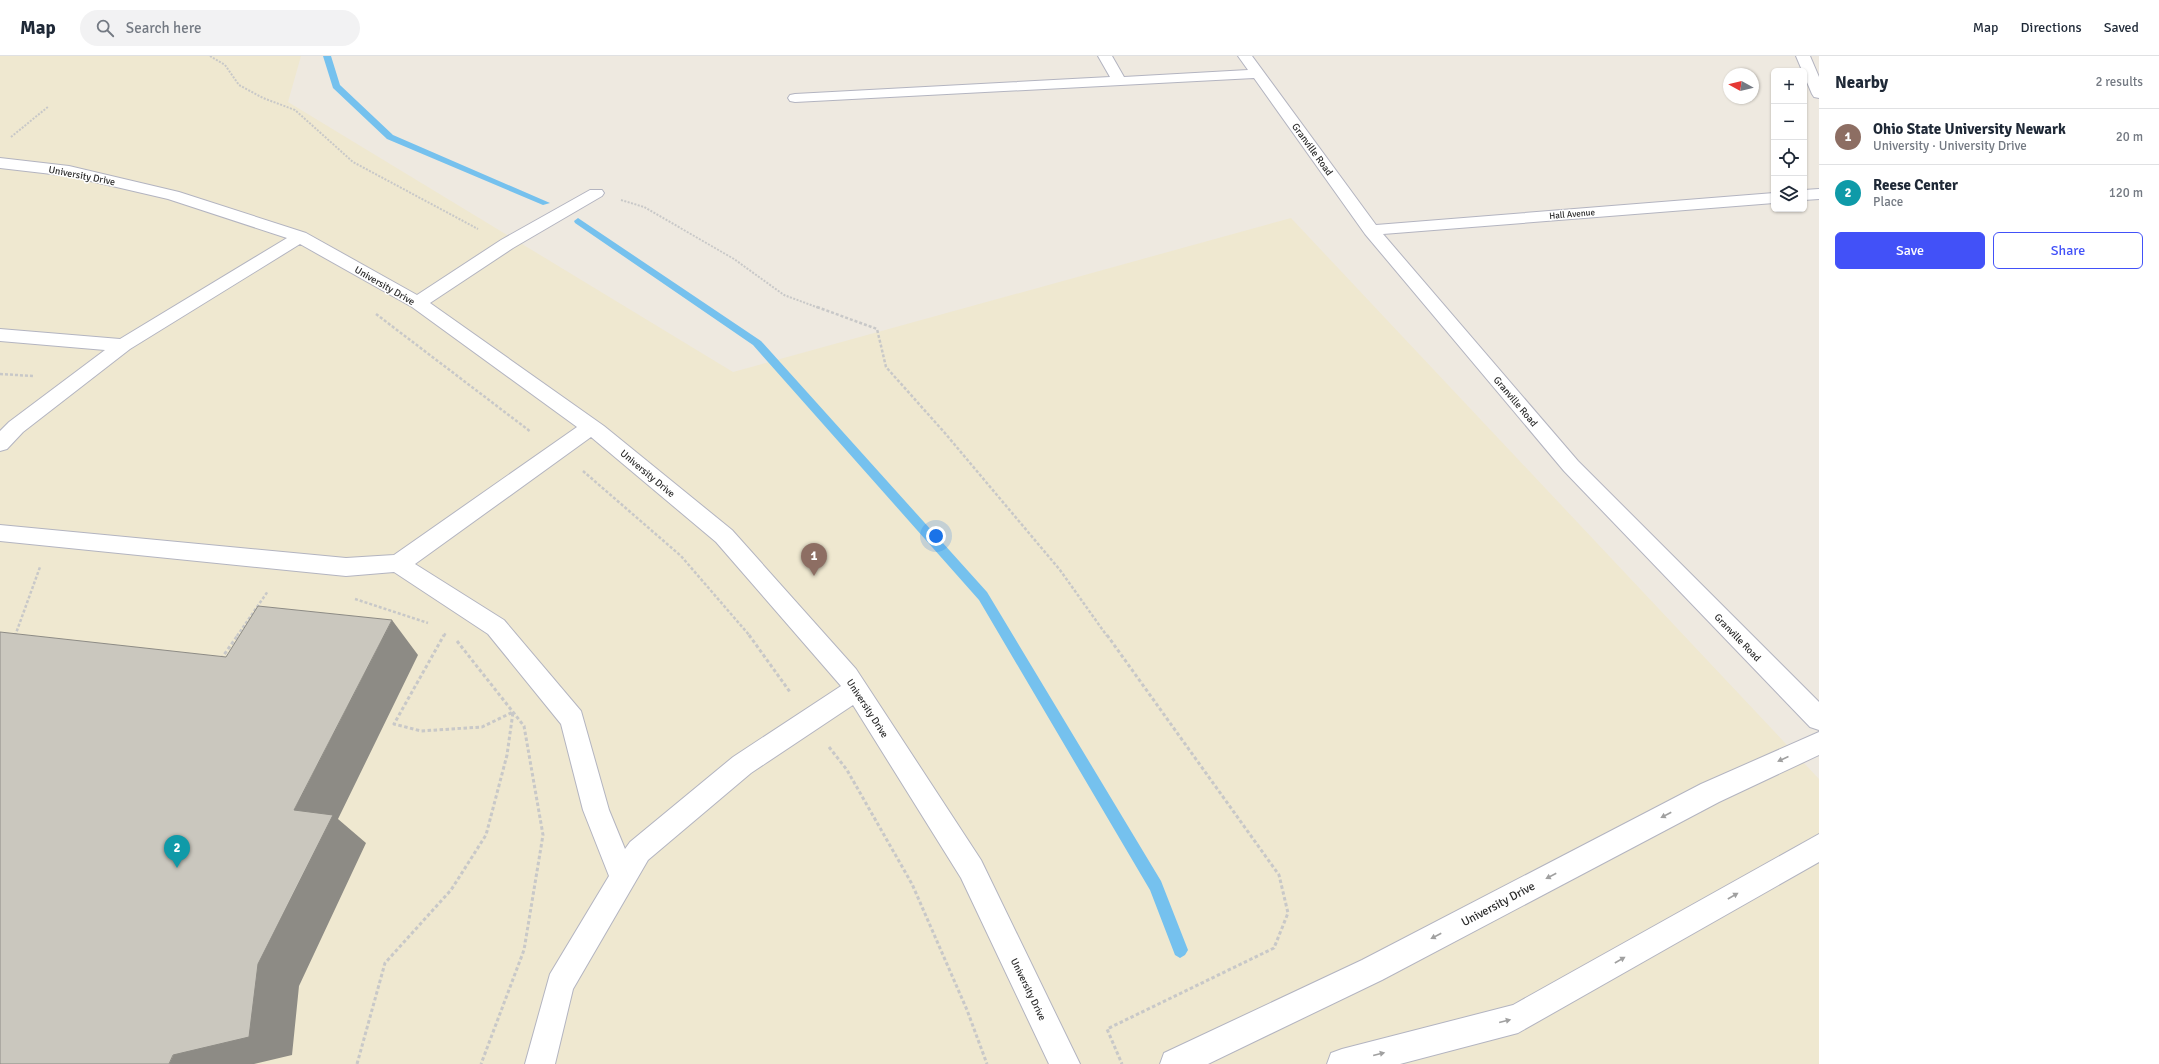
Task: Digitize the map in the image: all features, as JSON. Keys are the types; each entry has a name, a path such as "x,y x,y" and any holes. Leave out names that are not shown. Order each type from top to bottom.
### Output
{"street":[{"path":"1105,56 1119,81"},
{"name":"Granville Road","path":"1245,56 1371,230 1571,466 1819,719"},
{"path":"1803,56 1819,94"},
{"path":"795,98 1259,74"},
{"name":"University Drive","path":"0,163 69,170 173,195 300,237 418,304 592,427 724,536 848,676 971,869 1065,1064"},
{"path":"418,304 507,244 596,193"},
{"path":"1807,195 1819,194"},
{"name":"Hall Avenue","path":"1371,230 1771,198"},
{"path":"0,444 16,427 123,345 300,237"},
{"path":"0,335 123,345"},
{"path":"0,533 346,567 399,563 592,427"},
{"path":"399,563 408,571 496,627 572,719 596,810 623,878"},
{"path":"540,1064 560,984 639,852 742,765 856,689"},
{"name":"University Drive","path":"1175,1064 1372,970 1710,792 1819,743"},
{"path":"1342,1064 1518,1018 1819,847"}],"path":[{"path":"210,56 224,65 239,85 264,98 295,110 353,162 507,244"},
{"path":"6,141 49,106"},
{"path":"596,193 644,207 734,260 784,295 877,329 886,367 944,432 1060,570 1279,875 1288,913 1274,948 1107,1029 1122,1064"},
{"path":"369,310 587,474 681,556 752,639 809,720 847,770 912,884 968,1010 987,1064"},
{"path":"13,640 40,566 48,567"},
{"path":"217,665 270,588 265,588"},
{"path":"348,596 433,625"},
{"path":"440,627 448,629 524,726 542,835 524,950 481,1064"},
{"path":"448,629 394,724 421,730 482,726 513,712"},
{"path":"357,1064 386,963 451,890 486,835 507,755 513,712"}],"shaded area":[{"path":"0,56 301,56 288,102 733,372 1291,218 1819,779 1819,1064 0,1064"}],"building":[{"path":"258,606 392,620 294,810 333,815 258,964 249,1037 173,1055 169,1064 0,1064 0,632 226,657"}],"waterway":[{"path":"327,56 336,86 390,137 546,203"},
{"path":"578,221 757,343 983,596 1156,886 1180,950"}],"place":[{"name":"Ohio State University Newark","path":"814,576"},
{"name":"Reese Center","path":"177,868"}]}
